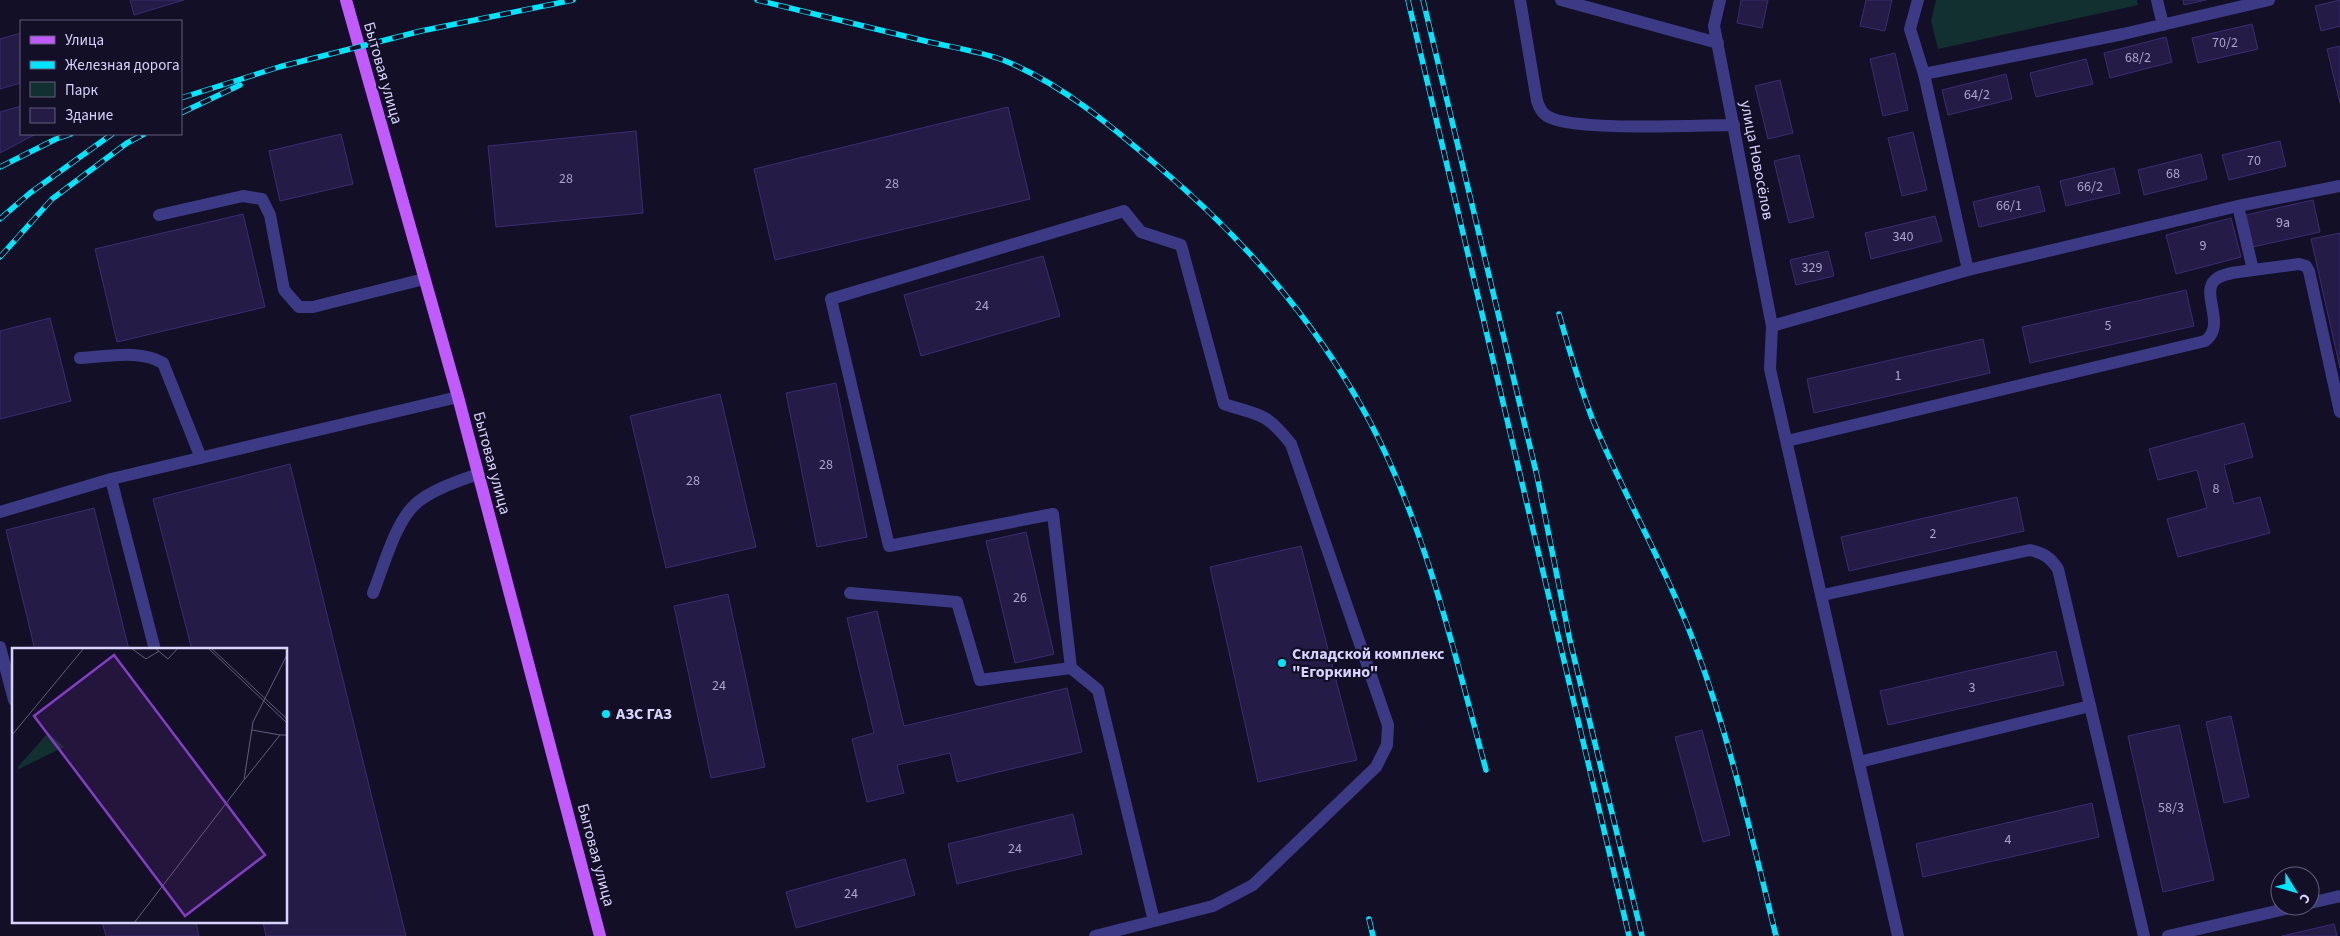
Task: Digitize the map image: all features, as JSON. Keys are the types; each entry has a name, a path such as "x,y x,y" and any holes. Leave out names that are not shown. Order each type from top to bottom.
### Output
{"main road":[{"name":"Бытовая улица","path":"346,0 458,397 600,936"}],"street":[{"path":"1520,0 1537,101 1547,116 1576,125 1734,126"},
{"path":"1561,0 1718,43"},
{"name":"улица Новосёлов","path":"1720,0 1714,26 1772,326 1770,369 1823,595 1898,936"},
{"path":"1918,0 1910,29 1924,74 1968,270"},
{"path":"2157,0 2163,25"},
{"path":"1924,74 2163,25 2269,0"},
{"path":"1772,326 1968,270 2238,206 2340,186"},
{"path":"159,215 243,196 262,199 270,215 284,290 299,307 313,307 424,279"},
{"path":"2238,206 2253,270"},
{"path":"1095,936 1154,921 1213,906 1253,885 1376,767 1387,745 1388,725 1290,444 1277,426 1265,416 1224,404 1181,245 1140,232 1124,211 832,299 888,546 1053,514 1071,668 1098,690 1154,921"},
{"path":"1787,441 2205,341 2212,336 2214,330 2211,288 2214,280 2221,276 2299,264 2306,266 2309,271 2340,412"},
{"path":"80,358 141,355 153,357 163,363 202,458"},
{"path":"0,512 110,479 458,397"},
{"path":"374,593 403,520 419,501 443,488 478,474"},
{"path":"110,479 153,648"},
{"path":"1823,595 2030,550 2042,552 2052,559 2058,569 2144,936"},
{"path":"850,593 957,602 980,680 1071,668"},
{"path":"0,647 12,692"},
{"path":"1859,762 2090,706"},
{"path":"2320,901 2340,896"},
{"path":"2168,936 2270,912"}],"green space":[{"path":"1936,0 2137,0 2138,5 1938,49 1931,21"}],"building":[{"path":"130,0 184,0 134,15"},
{"path":"1741,0 1768,0 1762,28 1737,23"},
{"path":"1866,0 1892,0 1885,31 1860,26"},
{"path":"2183,0 2206,0 2184,5"},
{"path":"2340,0 2340,26 2321,31 2315,6"},
{"path":"2252,24 2258,49 2198,63 2192,38"},
{"path":"20,33 20,83 0,89 0,39"},
{"path":"2166,37 2172,62 2110,78 2104,53"},
{"path":"2340,46 2340,103 2327,49"},
{"path":"1895,53 1908,110 1883,116 1870,59"},
{"path":"2086,59 2093,84 2036,97 2030,73"},
{"path":"2006,74 2012,99 1948,115 1942,90"},
{"path":"1780,80 1793,133 1768,139 1755,86"},
{"path":"20,106 20,135 34,135 0,153 0,112"},
{"path":"1008,107 1030,199 775,260 754,169"},
{"path":"636,131 643,213 496,227 488,146"},
{"path":"1913,132 1927,190 1902,196 1888,138"},
{"path":"341,134 353,184 280,201 269,151"},
{"path":"2280,141 2286,166 2229,180 2222,155"},
{"path":"2201,154 2207,179 2144,195 2138,170"},
{"path":"1799,155 1814,217 1789,223 1774,161"},
{"path":"2114,168 2120,193 2066,206 2060,181"},
{"path":"2039,186 2045,211 1979,227 1973,202"},
{"path":"2313,200 2320,232 2253,247 2246,215"},
{"path":"243,214 265,307 117,342 95,249"},
{"path":"1935,216 1942,241 1871,259 1865,233"},
{"path":"2231,218 2241,257 2176,274 2166,235"},
{"path":"2340,233 2340,368 2311,239"},
{"path":"1828,251 1834,276 1796,285 1790,260"},
{"path":"1043,256 1060,316 921,356 904,295"},
{"path":"2186,290 2194,326 2030,363 2022,327"},
{"path":"50,318 71,401 0,419 0,331"},
{"path":"1983,339 1990,373 1814,413 1807,379"},
{"path":"836,383 867,537 817,547 786,393"},
{"path":"720,394 756,547 666,568 630,416"},
{"path":"2244,423 2253,457 2224,465 2234,504 2260,497 2270,533 2178,557 2167,519 2207,508 2197,470 2158,480 2149,449"},
{"path":"290,464 406,936 266,936 263,924 288,924 288,648 191,648 153,499"},
{"path":"2017,497 2024,531 1849,571 1841,537"},
{"path":"94,508 129,648 35,648 6,530"},
{"path":"1026,532 1054,654 1015,663 986,541"},
{"name":"Складской комплекс \"Егоркино\"","path":"1301,546 1357,760 1258,782 1210,567"},
{"path":"728,594 765,767 711,778 674,606"},
{"path":"877,611 904,726 1067,688 1082,752 957,782 950,753 897,765 904,793 867,802 852,739 874,733 847,618"},
{"path":"2056,651 2064,685 1888,725 1880,691"},
{"path":"2231,716 2249,797 2224,803 2206,722"},
{"path":"2179,725 2214,880 2163,892 2128,736"},
{"path":"1702,730 1730,835 1703,842 1675,737"},
{"path":"2092,803 2099,837 1923,877 1916,844"},
{"path":"1073,814 1082,854 957,884 948,844"},
{"path":"905,859 915,895 796,928 786,892"},
{"path":"103,924 196,924 199,936 106,936"},
{"path":"2334,924 2337,936 2282,936"}],"railway":[{"path":"182,98 279,67 421,31 573,0"},
{"path":"757,0 984,54 1025,70 1065,93 1122,136 1190,194 1249,253 1303,317 1327,351 1370,422 1390,463 1423,548 1450,637 1486,770"},
{"path":"1408,0 1629,936"},
{"path":"1423,0 1537,476 1570,641 1642,936"},
{"path":"182,113 240,85"},
{"path":"0,167 68,135"},
{"path":"0,219 30,193 111,135"},
{"path":"0,257 52,199 127,143 142,135"},
{"path":"1559,314 1578,379 1592,418 1685,619 1709,683 1740,791 1776,936"},
{"path":"1369,919 1373,936"}],"place":[{"name":"Складской комплекс \"Егоркино\"","path":"1282,663"},
{"name":"АЗС ГАЗ","path":"606,714"}]}
